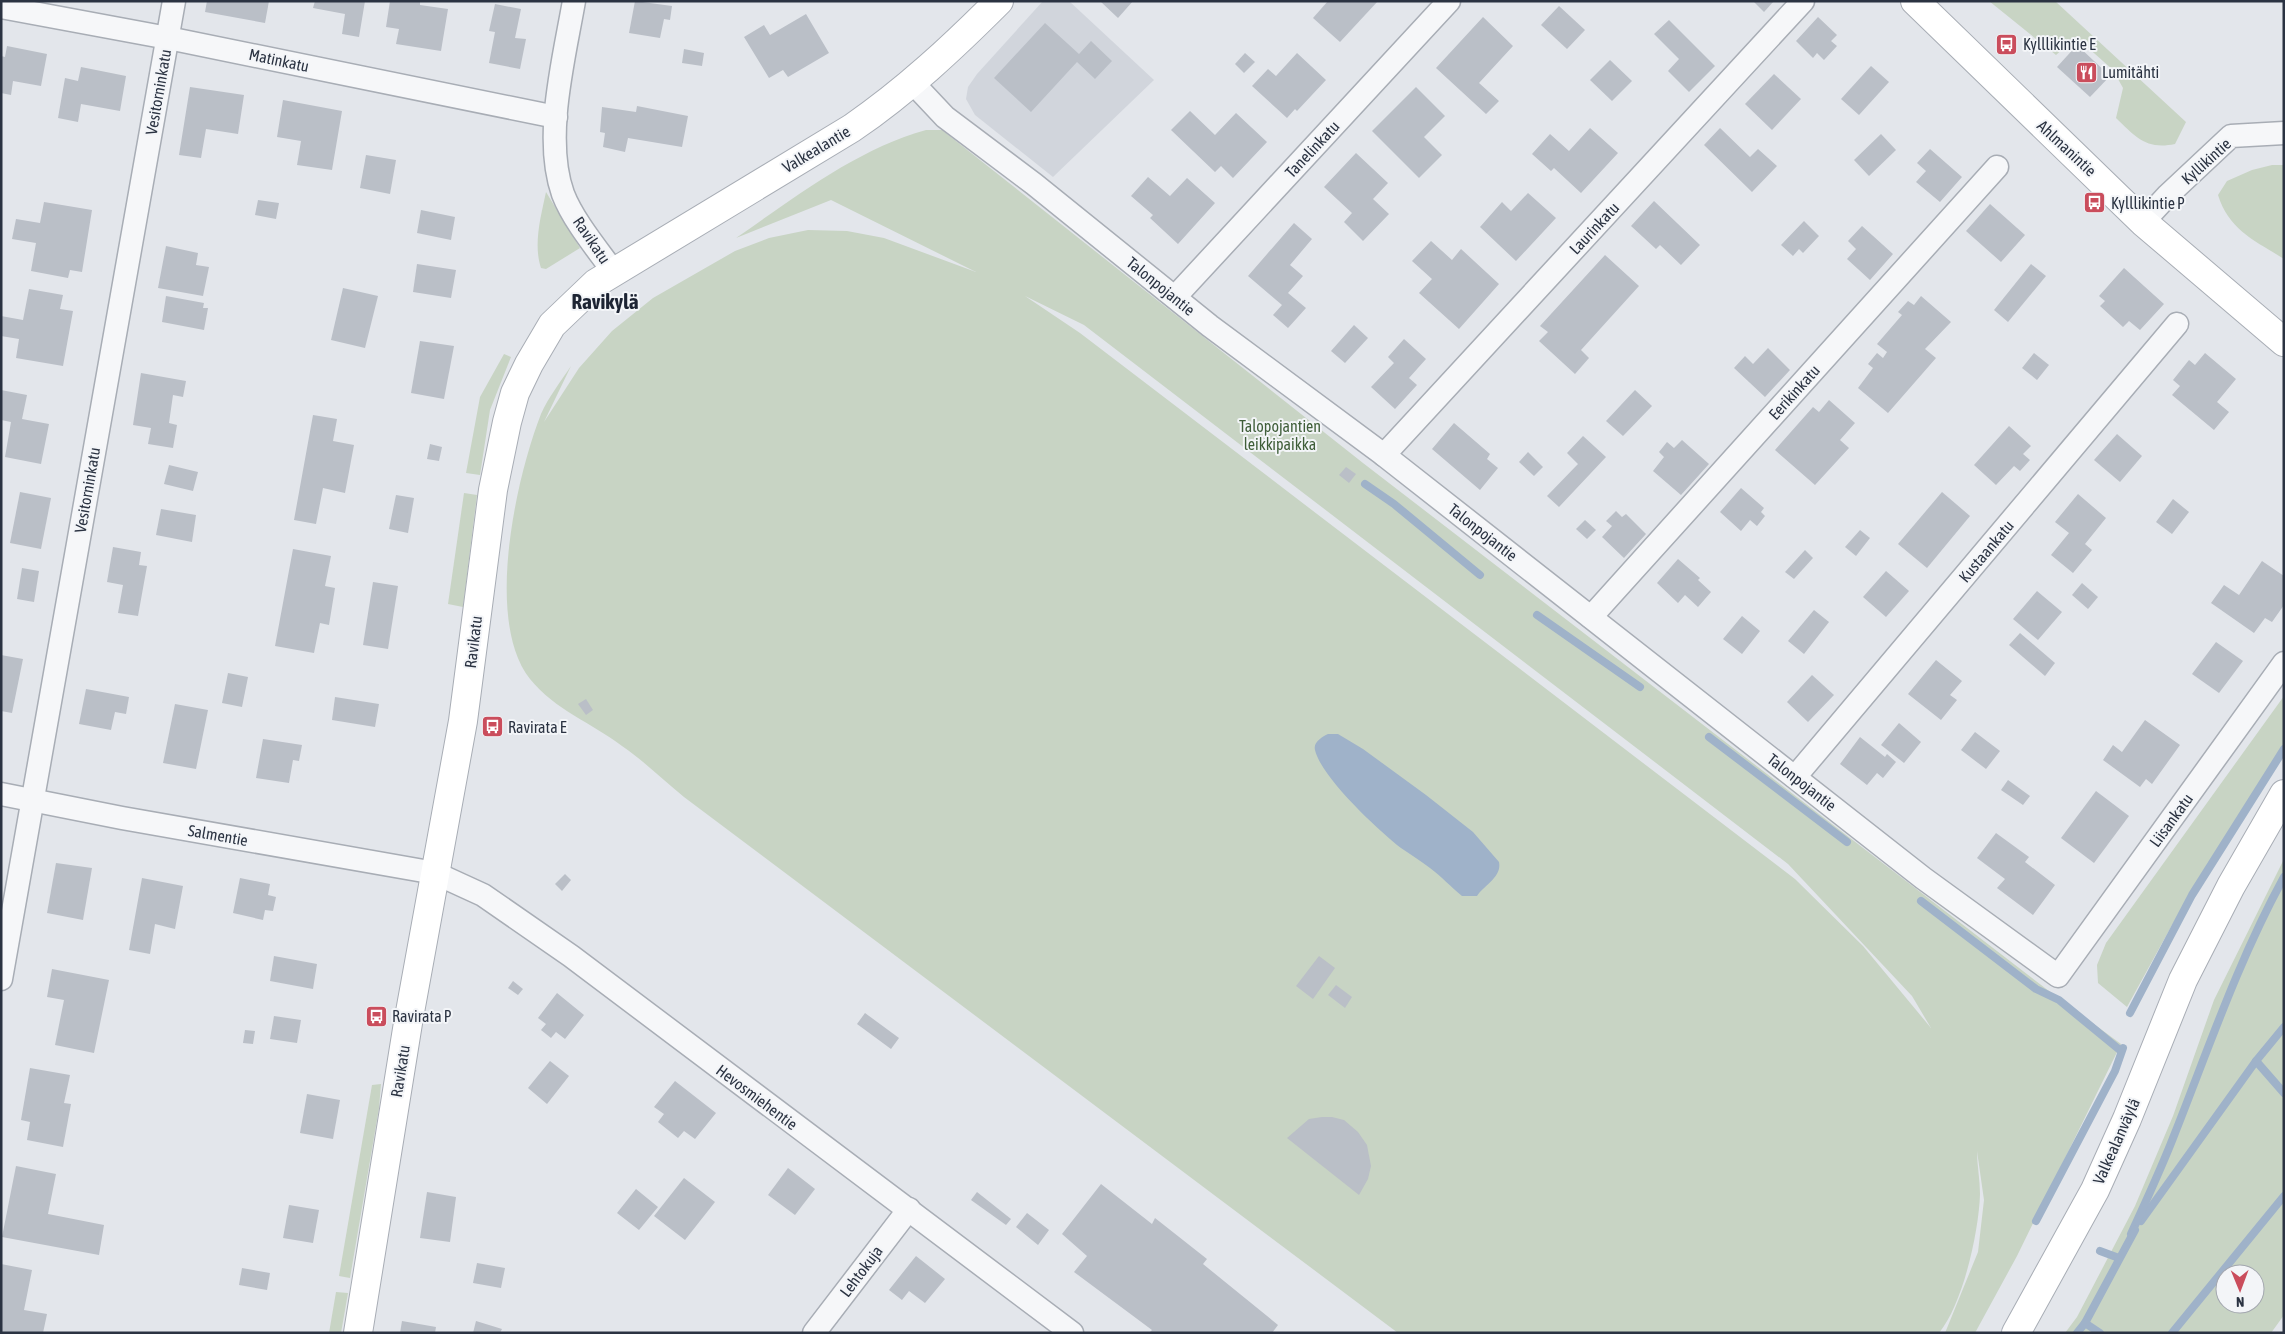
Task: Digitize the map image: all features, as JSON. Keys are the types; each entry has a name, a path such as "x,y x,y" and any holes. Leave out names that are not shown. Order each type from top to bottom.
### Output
{"street":[{"name":"Vesitorninkatu","path":"1,979 31,800 174,1"},
{"name":"Ravikatu","path":"358,1333 408,1023 463,721 493,490 506,422 515,393 529,364 552,325 596,283 613,271 587,234 564,196 557,174 554,150 556,117 574,1"},
{"name":"Valkealantie","path":"613,271 852,128 890,102 999,1"},
{"name":"Tanelinkatu","path":"1175,297 1449,1"},
{"name":"Laurinkatu","path":"1384,455 1803,1"},
{"name":"Ahlmanintie","path":"1915,1 2143,222 2284,342"},
{"name":"Matinkatu","path":"1,7 168,38 556,117"},
{"name":"Talonpojantie","path":"912,83 945,117 1034,184 1175,297 1384,455 1923,878 2058,976"},
{"name":"Kyllikintie","path":"2143,222 2168,195 2232,136 2284,133"},
{"name":"Eerikinkatu","path":"1591,617 1997,167"},
{"name":"Ahlmanintie","path":"2222,291 2284,357"},
{"name":"Kustaankatu","path":"1795,777 2178,324"},
{"name":"Liisankatu","path":"2058,976 2284,663"},
{"name":"Salmentie","path":"1,794 435,873"},
{"name":"Valkealanväylä","path":"2016,1333 2095,1190 2127,1119 2183,980 2240,870 2284,794"},
{"name":"Valkealanväylä","path":"2202,944 2250,864 2284,815"},
{"name":"Hevosmiehentie","path":"435,873 483,895 571,956 1072,1333"},
{"name":"Lehtokuja","path":"814,1333 909,1209"}],"shaded area":[{"path":"1043,1 1069,1 1154,80 1053,177 975,115 966,99 968,87 977,74"}],"green space":[{"path":"1989,1 2055,1 2186,122 2175,144 2156,145 2142,140 2116,118 2123,88 2113,70 2076,37 2056,55"},
{"name":"Talopojantien leikkipaikka","path":"926,130 942,130 1363,463 2045,988 2121,1044 2017,1256 1975,1333 1945,1333 1978,1252 1984,1200 1977,1151 1980,1194 1973,1247 1955,1304 1948,1320 1939,1333 1398,1333 684,797 630,752 562,708 530,679 516,654 509,622 507,587 509,549 514,511 531,441 547,402 571,366 544,422 579,368 612,331 653,298 735,251 769,238 808,230 847,231 884,238 976,272 831,200 736,238 827,176 875,149 900,138","holes":["1025,296 1084,325 1788,864 1912,996 1931,1028 1863,946 1795,879 1080,333"]},
{"path":"2272,165 2284,165 2284,259 2253,240 2236,226 2223,207 2218,195 2227,181 2252,170"},
{"path":"546,192 580,248 546,269 541,268 538,240"},
{"path":"504,354 511,357 490,410 480,475 466,473 480,397"},
{"path":"464,493 477,495 463,607 448,604"},
{"path":"2284,696 2284,743 2172,925 2127,1007 2098,983 2097,965 2106,943"},
{"path":"2284,859 2284,1315 2271,1333 2065,1333 2077,1317 2135,1206 2173,1116 2214,1000"},
{"path":"381,1084 379,1108 350,1278 339,1276 372,1085"},
{"path":"336,1292 348,1293 341,1333 329,1333"}],"water":[{"path":"1328,734 1338,734 1363,749 1473,832 1499,862 1498,872 1477,896 1462,896 1434,871 1391,840 1352,803 1328,774 1315,750 1317,742"}],"building":[{"path":"207,1 269,1 265,23 205,12"},
{"path":"315,1 365,1 359,37 342,34 345,14 313,8"},
{"path":"390,1 420,1 420,5 448,9 441,51 396,44 399,29 386,27"},
{"path":"635,1 672,6 670,20 664,19 660,38 629,33"},
{"path":"1100,1 1133,1 1118,18"},
{"path":"1328,1 1378,1 1340,42 1313,18"},
{"path":"1753,1 1774,1 1764,12"},
{"path":"495,4 521,9 515,38 526,39 520,69 489,63 495,32 489,31"},
{"path":"1559,6 1585,30 1567,49 1541,25"},
{"path":"806,14 829,53 788,77 783,70 769,78 744,37 764,25 770,35"},
{"path":"1483,17 1513,46 1479,83 1499,101 1486,114 1436,68"},
{"path":"1818,17 1837,35 1831,41 1837,46 1824,60 1817,53 1813,58 1796,41"},
{"path":"1669,20 1715,66 1689,92 1668,71 1679,59 1654,34"},
{"path":"1045,23 1079,54 1091,41 1112,61 1095,79 1077,62 1031,112 994,78"},
{"path":"2077,45 2110,76 2090,97 2057,67"},
{"path":"7,46 47,54 41,86 13,81 11,95 1,93 1,56 5,57"},
{"path":"684,49 704,53 702,66 682,63"},
{"path":"1245,53 1255,62 1244,73 1235,64"},
{"path":"1297,53 1326,80 1297,111 1295,109 1287,118 1252,86 1268,69 1276,76"},
{"path":"1610,60 1632,81 1612,101 1590,80"},
{"path":"1871,66 1889,82 1859,115 1841,99"},
{"path":"81,67 126,76 120,111 81,104 78,122 58,118 65,78 78,81"},
{"path":"1774,74 1801,99 1772,130 1745,104"},
{"path":"190,87 244,95 238,134 206,129 201,158 179,155"},
{"path":"1416,87 1445,116 1424,137 1442,155 1419,178 1372,131"},
{"path":"283,100 342,111 332,170 297,165 301,141 277,137"},
{"path":"637,106 688,116 682,147 628,138 625,152 603,147 605,133 600,132 602,107 636,112"},
{"path":"1190,111 1215,135 1236,113 1267,142 1233,178 1221,166 1215,172 1171,130"},
{"path":"1590,128 1618,153 1581,193 1554,168 1551,171 1532,154 1550,134 1569,151"},
{"path":"1720,128 1750,157 1758,149 1777,166 1752,192 1704,145"},
{"path":"1881,134 1896,150 1869,176 1854,160"},
{"path":"1930,149 1962,177 1940,202 1916,182 1926,171 1917,163"},
{"path":"1356,153 1388,183 1373,199 1389,214 1363,241 1344,222 1352,213 1324,187"},
{"path":"366,155 396,160 390,194 360,188"},
{"path":"1148,177 1170,196 1187,178 1215,203 1178,244 1150,218 1153,215 1131,196"},
{"path":"1528,193 1556,218 1516,261 1480,227 1502,202 1511,211"},
{"path":"258,200 279,203 276,219 255,215"},
{"path":"1654,201 1700,245 1681,265 1660,245 1656,249 1631,226"},
{"path":"44,202 92,210 82,272 70,270 68,278 31,271 36,243 12,239 16,219 40,223"},
{"path":"1990,204 2025,235 2001,262 1966,231"},
{"path":"421,210 455,217 451,240 417,233"},
{"path":"1804,221 1819,236 1803,253 1799,249 1793,256 1781,245"},
{"path":"1294,223 1312,239 1290,265 1303,276 1288,293 1306,308 1288,328 1273,315 1282,305 1248,276"},
{"path":"1862,226 1893,254 1870,280 1847,259 1856,249 1848,241"},
{"path":"1431,241 1452,260 1461,249 1499,284 1459,329 1419,293 1432,279 1412,261"},
{"path":"166,246 198,253 196,265 209,267 203,296 158,288"},
{"path":"1605,255 1639,286 1581,350 1589,358 1575,374 1539,341 1548,332 1540,326"},
{"path":"417,264 456,270 451,298 413,292"},
{"path":"2031,264 2046,276 2008,322 1994,310"},
{"path":"2124,268 2164,304 2140,330 2129,321 2123,327 2100,306 2105,301 2099,296"},
{"path":"343,288 378,296 365,348 331,340"},
{"path":"29,289 63,295 60,309 73,311 63,366 16,358 19,339 1,336 1,316 23,320"},
{"path":"166,296 204,303 203,308 208,308 204,330 162,322"},
{"path":"1921,296 1951,322 1925,349 1936,358 1888,413 1858,388 1873,368 1868,364 1877,353 1883,358 1887,352 1877,344 1902,315 1898,312 1908,301 1914,305"},
{"path":"1354,325 1368,338 1345,363 1331,351"},
{"path":"1404,339 1426,359 1409,378 1417,385 1395,409 1371,387 1394,363 1388,357"},
{"path":"420,341 454,346 444,399 411,393"},
{"path":"1768,348 1790,370 1765,397 1734,368 1745,356 1753,364"},
{"path":"2034,353 2049,365 2037,380 2022,368"},
{"path":"2205,353 2236,379 2217,402 2229,412 2214,430 2172,395 2180,386 2173,380 2189,360 2195,365"},
{"path":"141,373 186,381 183,397 173,395 169,423 177,425 173,448 148,444 151,428 133,425"},
{"path":"1,390 27,395 22,419 49,424 41,464 5,457 11,422 1,420"},
{"path":"1635,390 1652,406 1623,436 1606,421"},
{"path":"1829,400 1855,423 1840,440 1849,448 1815,485 1775,450 1813,407 1819,412"},
{"path":"313,415 337,419 333,441 354,445 345,493 323,488 316,524 294,520"},
{"path":"1454,423 1490,454 1487,459 1498,468 1480,490 1432,449"},
{"path":"2009,426 2031,446 2023,454 2030,460 2020,471 2014,466 1996,485 1974,465"},
{"path":"2117,434 2142,456 2120,482 2094,460"},
{"path":"1583,436 1606,457 1559,507 1547,496 1578,464 1567,453"},
{"path":"1682,440 1709,464 1681,495 1653,471 1664,457 1659,452 1667,442 1674,448"},
{"path":"430,444 442,447 439,461 427,459"},
{"path":"1528,452 1543,467 1534,476 1519,462"},
{"path":"169,465 198,472 193,491 164,484"},
{"path":"1346,467 1356,474 1349,483 1339,475"},
{"path":"1741,488 1764,508 1761,512 1765,516 1757,526 1750,520 1741,531 1720,512"},
{"path":"20,492 51,498 41,549 10,543"},
{"path":"1942,492 1970,516 1927,568 1898,544"},
{"path":"2078,494 2106,518 2085,544 2092,550 2073,573 2051,555 2069,533 2055,522"},
{"path":"396,495 414,498 408,533 389,529"},
{"path":"2173,499 2189,512 2172,534 2156,522"},
{"path":"161,509 196,515 192,542 156,535"},
{"path":"1616,511 1622,517 1626,514 1646,534 1624,558 1602,537 1612,526 1606,521"},
{"path":"1585,520 1596,530 1587,539 1576,529"},
{"path":"1860,530 1870,538 1856,556 1845,547"},
{"path":"113,547 141,552 139,565 147,566 138,616 118,613 123,585 107,582"},
{"path":"293,549 331,556 325,586 335,588 329,625 320,623 314,653 275,646"},
{"path":"1805,550 1813,558 1794,579 1785,572"},
{"path":"1678,559 1700,578 1698,580 1711,592 1698,607 1685,595 1678,603 1657,583"},
{"path":"2262,561 2284,576 2284,605 2272,622 2265,618 2254,633 2211,603 2224,585 2239,595"},
{"path":"22,568 39,571 34,602 17,599"},
{"path":"1886,571 1909,591 1886,617 1863,597"},
{"path":"373,582 398,586 388,649 363,645"},
{"path":"2082,583 2098,597 2088,609 2072,595"},
{"path":"2037,591 2062,612 2038,640 2013,619"},
{"path":"1814,610 1829,622 1804,654 1788,641"},
{"path":"1742,616 1760,631 1742,654 1723,639"},
{"path":"2020,633 2055,663 2045,676 2009,645"},
{"path":"2216,642 2243,661 2219,693 2192,674"},
{"path":"1,655 23,659 12,713 1,711"},
{"path":"1936,660 1962,681 1950,695 1957,700 1941,720 1908,694"},
{"path":"228,673 248,677 242,707 222,703"},
{"path":"1812,675 1834,695 1808,722 1787,702"},
{"path":"86,689 129,697 126,714 115,712 111,730 79,724"},
{"path":"335,697 379,704 375,727 332,720"},
{"path":"586,699 593,710 586,715 578,704"},
{"path":"175,704 208,710 196,769 163,763"},
{"path":"2145,720 2180,745 2152,784 2146,779 2140,787 2103,760 2113,745 2122,752"},
{"path":"1899,723 1921,742 1904,763 1881,745"},
{"path":"1975,732 2000,751 1986,769 1961,750"},
{"path":"1860,737 1885,757 1887,754 1896,762 1883,778 1877,773 1867,785 1840,764"},
{"path":"263,739 302,745 299,761 293,760 289,783 256,778"},
{"path":"2008,780 2030,796 2023,805 2001,790"},
{"path":"2096,791 2129,816 2094,863 2061,838"},
{"path":"1996,833 2029,857 2025,862 2055,885 2033,915 1997,888 2005,879 1977,858"},
{"path":"56,863 92,868 83,920 47,913"},
{"path":"565,874 571,880 562,891 555,884"},
{"path":"142,878 183,886 175,929 155,924 150,954 129,950"},
{"path":"240,878 270,884 268,895 276,897 273,911 265,910 263,920 233,913"},
{"path":"274,956 317,964 313,989 270,981"},
{"path":"1319,956 1335,968 1313,999 1296,986"},
{"path":"52,969 109,980 94,1053 55,1045 64,1000 47,997"},
{"path":"513,981 523,989 518,995 508,988"},
{"path":"1336,985 1352,997 1345,1008 1328,995"},
{"path":"557,993 584,1015 565,1039 556,1032 551,1038 541,1030 546,1024 538,1018"},
{"path":"865,1013 899,1038 891,1049 857,1024"},
{"path":"274,1016 301,1020 297,1043 270,1039"},
{"path":"245,1030 255,1031 253,1044 243,1043"},
{"path":"550,1061 569,1076 547,1104 528,1088"},
{"path":"30,1068 70,1075 64,1103 71,1104 63,1147 27,1140 30,1122 21,1120"},
{"path":"675,1081 716,1113 695,1139 684,1131 678,1138 658,1122 664,1114 654,1107"},
{"path":"307,1094 340,1100 333,1139 300,1133"},
{"path":"1322,1117 1344,1120 1358,1132 1367,1145 1371,1166 1368,1179 1359,1195 1287,1138 1309,1119"},
{"path":"16,1166 56,1174 48,1214 104,1225 99,1255 2,1237"},
{"path":"788,1168 815,1189 795,1215 768,1195"},
{"path":"684,1178 715,1202 685,1240 654,1216"},
{"path":"1101,1184 1152,1224 1155,1218 1207,1259 1203,1264 1278,1325 1272,1333 1149,1333 1152,1330 1074,1272 1087,1256 1062,1234"},
{"path":"636,1189 658,1207 639,1230 617,1213"},
{"path":"427,1192 456,1197 450,1242 420,1238"},
{"path":"977,1192 1011,1219 1006,1225 971,1200"},
{"path":"289,1205 319,1210 313,1243 283,1238"},
{"path":"1027,1213 1049,1230 1038,1245 1016,1227"},
{"path":"916,1256 945,1279 925,1303 909,1291 902,1300 889,1290"},
{"path":"477,1263 505,1268 501,1288 473,1283"},
{"path":"1,1264 32,1270 24,1310 47,1314 43,1333 1,1333"},
{"path":"242,1268 270,1273 267,1290 239,1285"},
{"path":"402,1321 436,1327 435,1333 400,1333"},
{"path":"476,1321 502,1329 500,1333 473,1333"}],"waterway":[{"path":"1365,484 1394,504 1480,575"},
{"path":"1537,615 1640,687"},
{"path":"1709,737 1847,842"},
{"path":"2130,1013 2192,895 2284,749"},
{"path":"2131,1234 2170,1146 2239,971 2284,877"},
{"path":"1921,901 2036,989 2059,1000 2121,1051"},
{"path":"2141,1221 2256,1061 2284,1027"},
{"path":"2036,1221 2115,1071 2123,1048"},
{"path":"2256,1061 2284,1093"},
{"path":"2172,1333 2284,1196"},
{"path":"2077,1333 2085,1323 2135,1230"},
{"path":"2100,1251 2119,1258"},
{"path":"2085,1323 2100,1333"}],"place":[{"name":"Kylllikintie E","path":"2007,44"},
{"name":"Lumitähti","path":"2086,72"},
{"name":"Kylllikintie P","path":"2095,203"},
{"name":"Ravirata E","path":"492,727"},
{"name":"Ravirata P","path":"376,1016"}],"district":[{"name":"Ravikylä","path":"605,301"}]}
